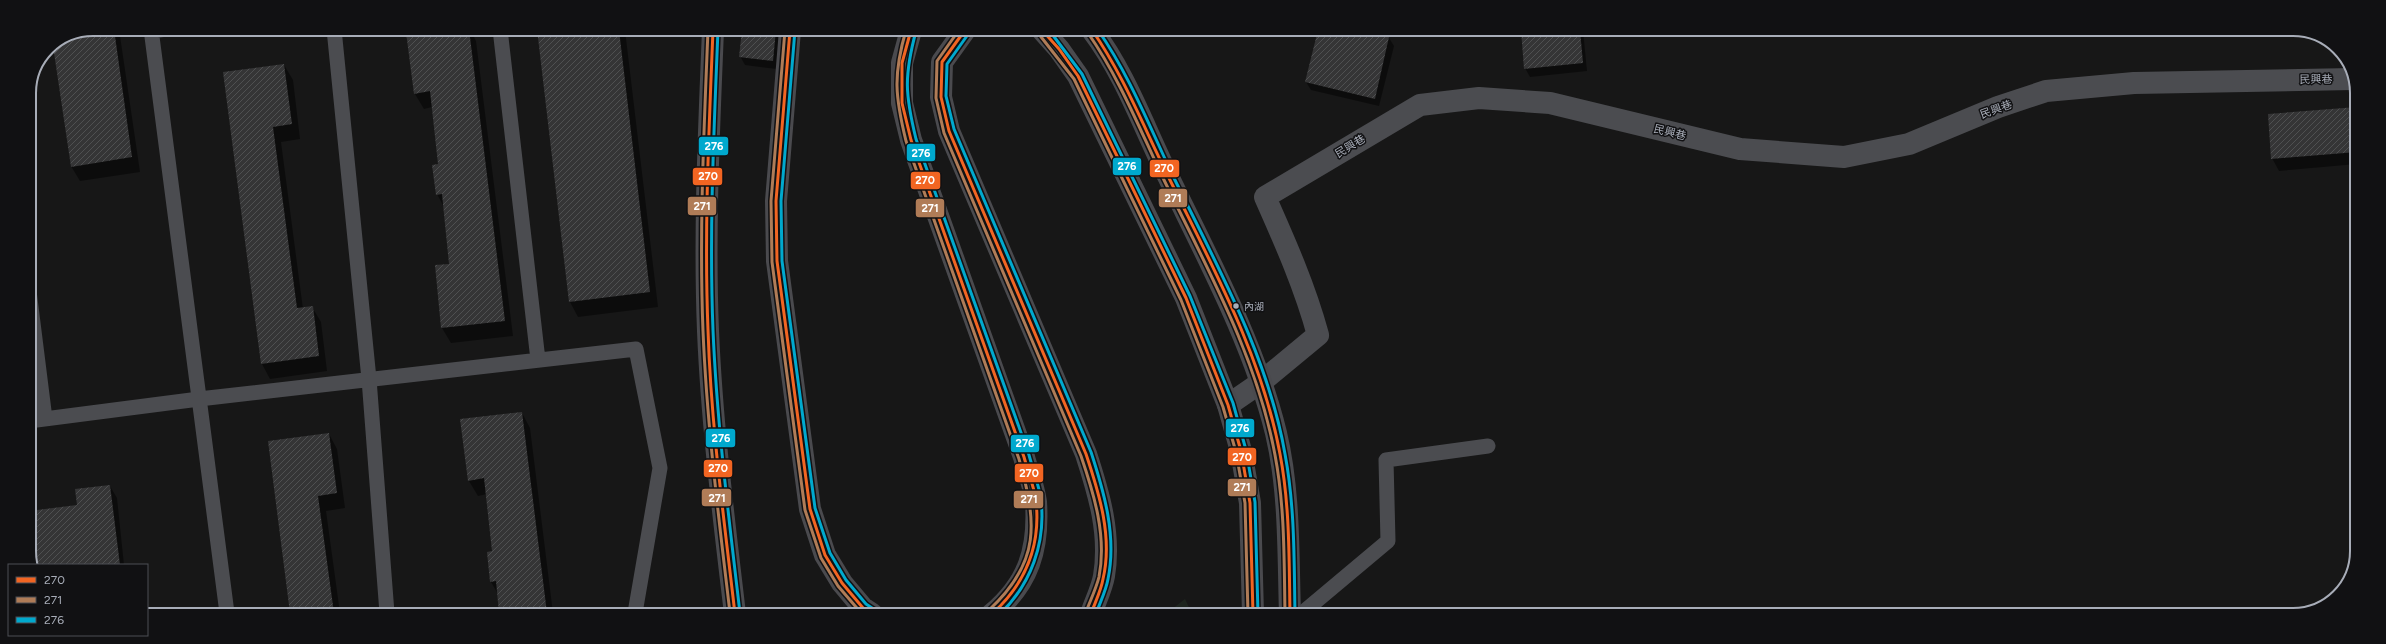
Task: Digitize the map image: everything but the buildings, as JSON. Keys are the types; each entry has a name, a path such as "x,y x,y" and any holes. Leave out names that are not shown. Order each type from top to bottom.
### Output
{"main road":[{"path":"713,36 707,185 708,331 718,464 734,608"},
{"path":"790,36 776,201 777,261 809,501 826,555 842,583 864,608"},
{"path":"909,36 902,63 902,103 910,140 1024,457 1036,501 1036,540 1027,573 1010,598 999,608"},
{"path":"960,36 942,62 941,97 949,131 1086,454 1098,491 1106,532 1104,576 1093,608"},
{"path":"1047,36 1059,49 1078,76 1186,298 1228,405 1240,451 1250,503 1253,608"},
{"path":"1096,36 1118,73 1198,237 1235,318 1260,383 1276,432 1286,488 1290,608"}],"street":[{"name":"民興巷","path":"1228,405 1260,383 1318,335 1309,302 1296,267 1265,197 1420,104 1480,98 1550,103 1740,149 1844,157 1909,144 1998,107 2046,91 2134,83 2348,79"}],"lane":[{"path":"152,36 226,608"},
{"path":"335,36 369,380 387,608"},
{"path":"501,36 538,360"},
{"path":"36,347 45,419"},
{"path":"36,420 199,398 636,349 660,468 635,608"},
{"path":"1308,608 1388,541 1386,460 1488,446"}],"green space":[{"path":"1185,599 1189,608 1174,608"}],"transit line":[{"name":"271","path":"708,36 702,218 703,331 710,437 729,608"},
{"name":"270","path":"713,36 707,218 708,330 715,437 734,608"},
{"name":"276","path":"718,36 712,218 713,330 720,437 739,608"},
{"name":"271","path":"785,36 771,201 772,262 805,510 821,558 838,586 857,608"},
{"name":"270","path":"790,36 776,201 777,261 810,509 825,555 842,583 863,608"},
{"name":"276","path":"795,36 781,201 782,261 815,508 830,553 846,580 866,604 872,608"},
{"name":"271","path":"904,36 897,73 897,86 906,141 1019,459 1029,502 1031,522 1030,540 1026,558 1018,575 1006,592 991,608"},
{"name":"270","path":"909,36 902,63 902,103 911,140 1024,457 1036,501 1037,518 1033,549 1022,577 1014,590 998,608"},
{"name":"276","path":"915,36 909,61 907,85 916,139 1029,455 1041,500 1041,532 1034,562 1020,590 1006,608"},
{"name":"271","path":"955,36 937,61 936,98 944,133 1081,456 1095,500 1100,531 1101,562 1098,581 1088,608"},
{"name":"270","path":"961,36 942,62 941,97 949,131 1086,454 1096,484 1103,515 1106,563 1102,583 1093,608"},
{"name":"276","path":"967,36 947,64 946,96 954,129 1091,452 1108,514 1111,547 1107,583 1098,608"},
{"name":"271","path":"1040,36 1074,79 1181,300 1223,407 1236,452 1245,503 1248,608"},
{"name":"270","path":"1047,36 1059,49 1078,76 1186,298 1228,405 1241,451 1250,503 1253,608"},
{"name":"276","path":"1054,36 1082,74 1190,296 1233,403 1246,450 1255,502 1258,608"},
{"name":"271","path":"1090,36 1120,87 1213,280 1229,314 1256,383 1267,419 1275,455 1281,494 1285,608"},
{"name":"270","path":"1096,36 1124,84 1218,278 1234,312 1261,382 1272,418 1280,454 1286,493 1290,608"},
{"name":"276","path":"1102,36 1130,84 1174,178 1224,278 1254,347 1267,382 1285,454 1291,494 1295,608"}],"place":[{"name":"內湖","path":"1236,306"}]}
